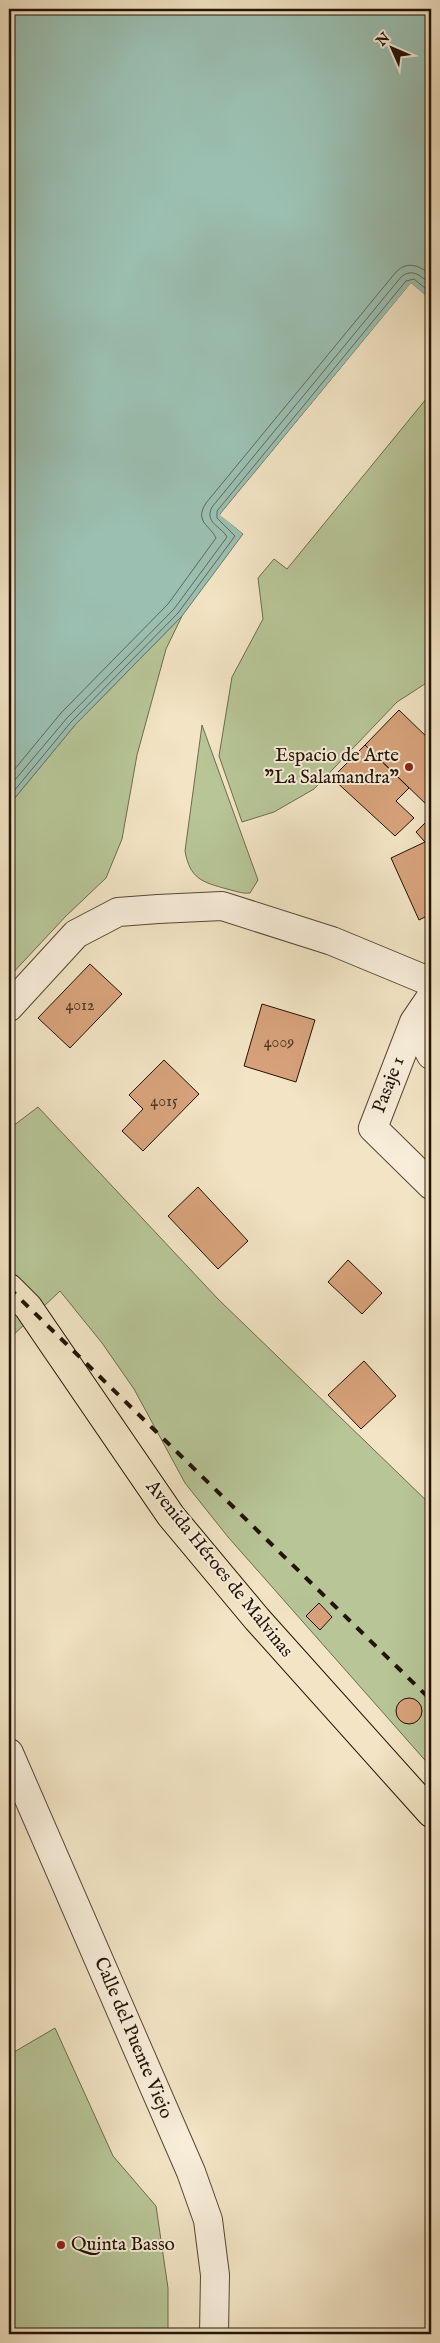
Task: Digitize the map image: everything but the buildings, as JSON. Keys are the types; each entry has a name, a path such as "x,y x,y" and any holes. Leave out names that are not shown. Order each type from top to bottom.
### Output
{"main road":[{"name":"Avenida Héroes de Malvinas","path":"9,1288 28,1307 171,1516 257,1619 431,1813"}],"street":[{"path":"9,1007 76,934 118,912 158,909 222,906 332,941 431,982"},
{"path":"431,997 414,1022 431,1055"},
{"name":"Pasaje 1","path":"414,1022 373,1128 431,1185"},
{"name":"Calle del Puente Viejo","path":"9,1753 187,2163 208,2220 215,2275 214,2334"}],"shaded area":[{"path":"431,393 431,680 397,702 314,789 274,812 242,822 219,756 232,677 263,619 258,578 274,559 287,569"},
{"path":"182,616 166,649 137,755 122,839 106,878 66,916 9,977 9,805 75,725"},
{"path":"202,725 258,880 250,893 218,887 198,878 190,868 187,860 185,851"},
{"path":"38,1107 218,1299 431,1505 431,1767 228,1537 185,1483 134,1389 102,1343 60,1291 9,1339 9,1129"},
{"name":"Quinta Basso","path":"55,2028 113,2156 156,2206 168,2288 168,2334 9,2334 9,2055"}],"water":[{"path":"9,9 431,9 431,300 411,283 220,514 243,534 182,616 75,725 9,805"}],"pier":[{"path":"411,283 431,302 411,286 224,514 245,532 245,535 220,515"}],"railway":[{"path":"9,1288 431,1700"}],"place":[{"name":"Espacio de Arte \"La Salamandra\"","path":"409,767"},
{"name":"Quinta Basso","path":"61,2245"}]}
